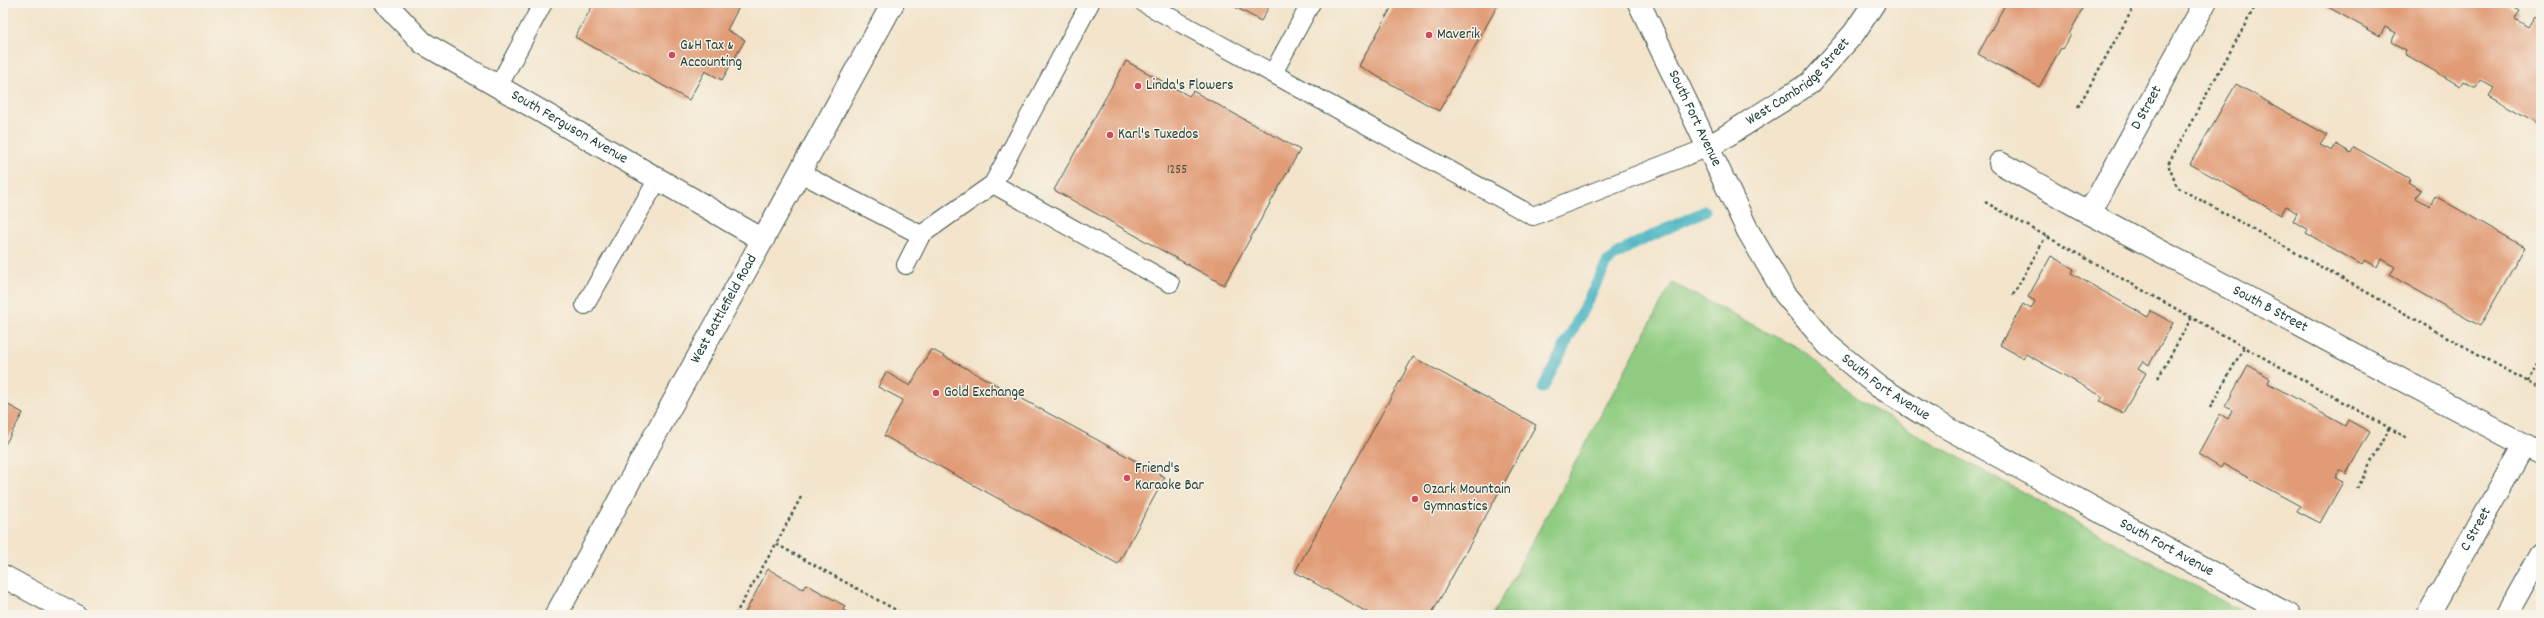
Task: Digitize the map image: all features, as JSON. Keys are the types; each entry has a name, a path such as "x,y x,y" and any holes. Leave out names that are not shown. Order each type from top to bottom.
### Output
{"street":[{"name":"South Ferguson Avenue","path":"385,3 423,43 763,240"},
{"name":"West Battlefield Road","path":"556,615 893,3"},
{"name":"South Fort Avenue","path":"1639,3 1748,231 1785,294 1828,344 1878,386 1929,418 2289,615"},
{"name":"West Cambridge Street","path":"1709,147 1810,83 1854,33 1874,3"},
{"name":"D Street","path":"2089,214 2205,3"},
{"name":"South B Street","path":"2000,163 2089,214 2533,450"},
{"name":"C Street","path":"2428,615 2533,450"},
{"path":"2507,615 2541,554"},
{"path":"3,576 75,615"}],"lane":[{"path":"498,87 542,3"},
{"path":"906,265 921,235 993,184 1090,3"},
{"path":"1144,3 1162,7 1273,73 1533,216 1709,147"},
{"path":"1273,73 1311,3"},
{"path":"800,172 921,235"},
{"path":"585,305 658,179"},
{"path":"993,184 1170,283"}],"path":[{"path":"2078,107 2136,3"},
{"path":"2257,3 2168,164 2177,187 2541,389"},
{"path":"1985,202 2409,439"},
{"path":"2013,295 2046,236"},
{"path":"2158,378 2192,318"},
{"path":"2210,408 2244,347"},
{"path":"2528,382 2541,359"},
{"path":"2357,489 2389,428"},
{"path":"735,615 802,497"},
{"path":"776,544 906,615"}],"green space":[{"path":"1672,283 1805,352 1862,402 1925,439 2248,615 1493,615"}],"building":[{"name":"G&H Tax & Accounting","path":"594,3 606,7 608,3 741,3 727,30 745,40 722,80 705,71 689,100 575,37"},
{"path":"1228,3 1271,3 1261,21"},
{"name":"Maverik","path":"1394,3 1499,3 1439,111 1359,66"},
{"path":"2006,3 2086,3 2069,34 2071,35 2063,49 2061,48 2039,87 1978,54"},
{"path":"2321,3 2506,3 2520,11 2515,19 2528,27 2534,17 2541,21 2541,125 2489,96 2494,88 2480,80 2476,88 2463,81 2460,86 2405,54 2406,50 2391,42 2396,33 2385,27 2380,36"},
{"path":"1126,61 1189,96 1193,91 1300,150 1224,285 1054,190"},
{"path":"2236,84 2327,135 2320,145 2332,151 2336,144 2351,153 2354,147 2410,179 2408,182 2421,190 2416,198 2430,206 2435,196 2525,247 2480,326 2390,275 2395,267 2381,259 2377,267 2365,260 2362,265 2306,233 2308,230 2293,221 2297,213 2286,206 2281,215 2190,164"},
{"path":"2051,256 2074,269 2071,273 2148,317 2151,311 2173,323 2149,365 2143,361 2138,368 2146,373 2123,413 2100,401 2103,397 2026,354 2023,358 2000,345 2023,304 2031,309 2035,301 2028,297"},
{"path":"931,349 1165,477 1118,564 884,436 903,400 878,387 886,372 910,386"},
{"name":"Ozark Mountain Gymnastics","path":"1413,357 1536,425 1431,615 1372,615 1295,572"},
{"path":"2248,365 2270,378 2268,383 2345,426 2348,420 2370,432 2346,474 2340,470 2335,478 2343,482 2320,523 2297,511 2300,506 2223,464 2221,468 2198,454 2220,414 2228,419 2232,410 2225,407"},
{"path":"3,402 23,413 3,448"},
{"path":"768,569 803,589 806,584 845,606 843,610 853,615 744,615"}],"waterway":[{"path":"1543,388 1608,261 1630,246 1705,211"}],"place":[{"name":"Maverik","path":"1429,35"},
{"name":"G&H Tax & Accounting","path":"672,55"},
{"name":"Linda's Flowers","path":"1138,86"},
{"name":"Karl's Tuxedos","path":"1110,135"},
{"name":"Gold Exchange","path":"936,393"},
{"name":"Friend's Karaoke Bar","path":"1127,478"},
{"name":"Ozark Mountain Gymnastics","path":"1415,499"}]}
